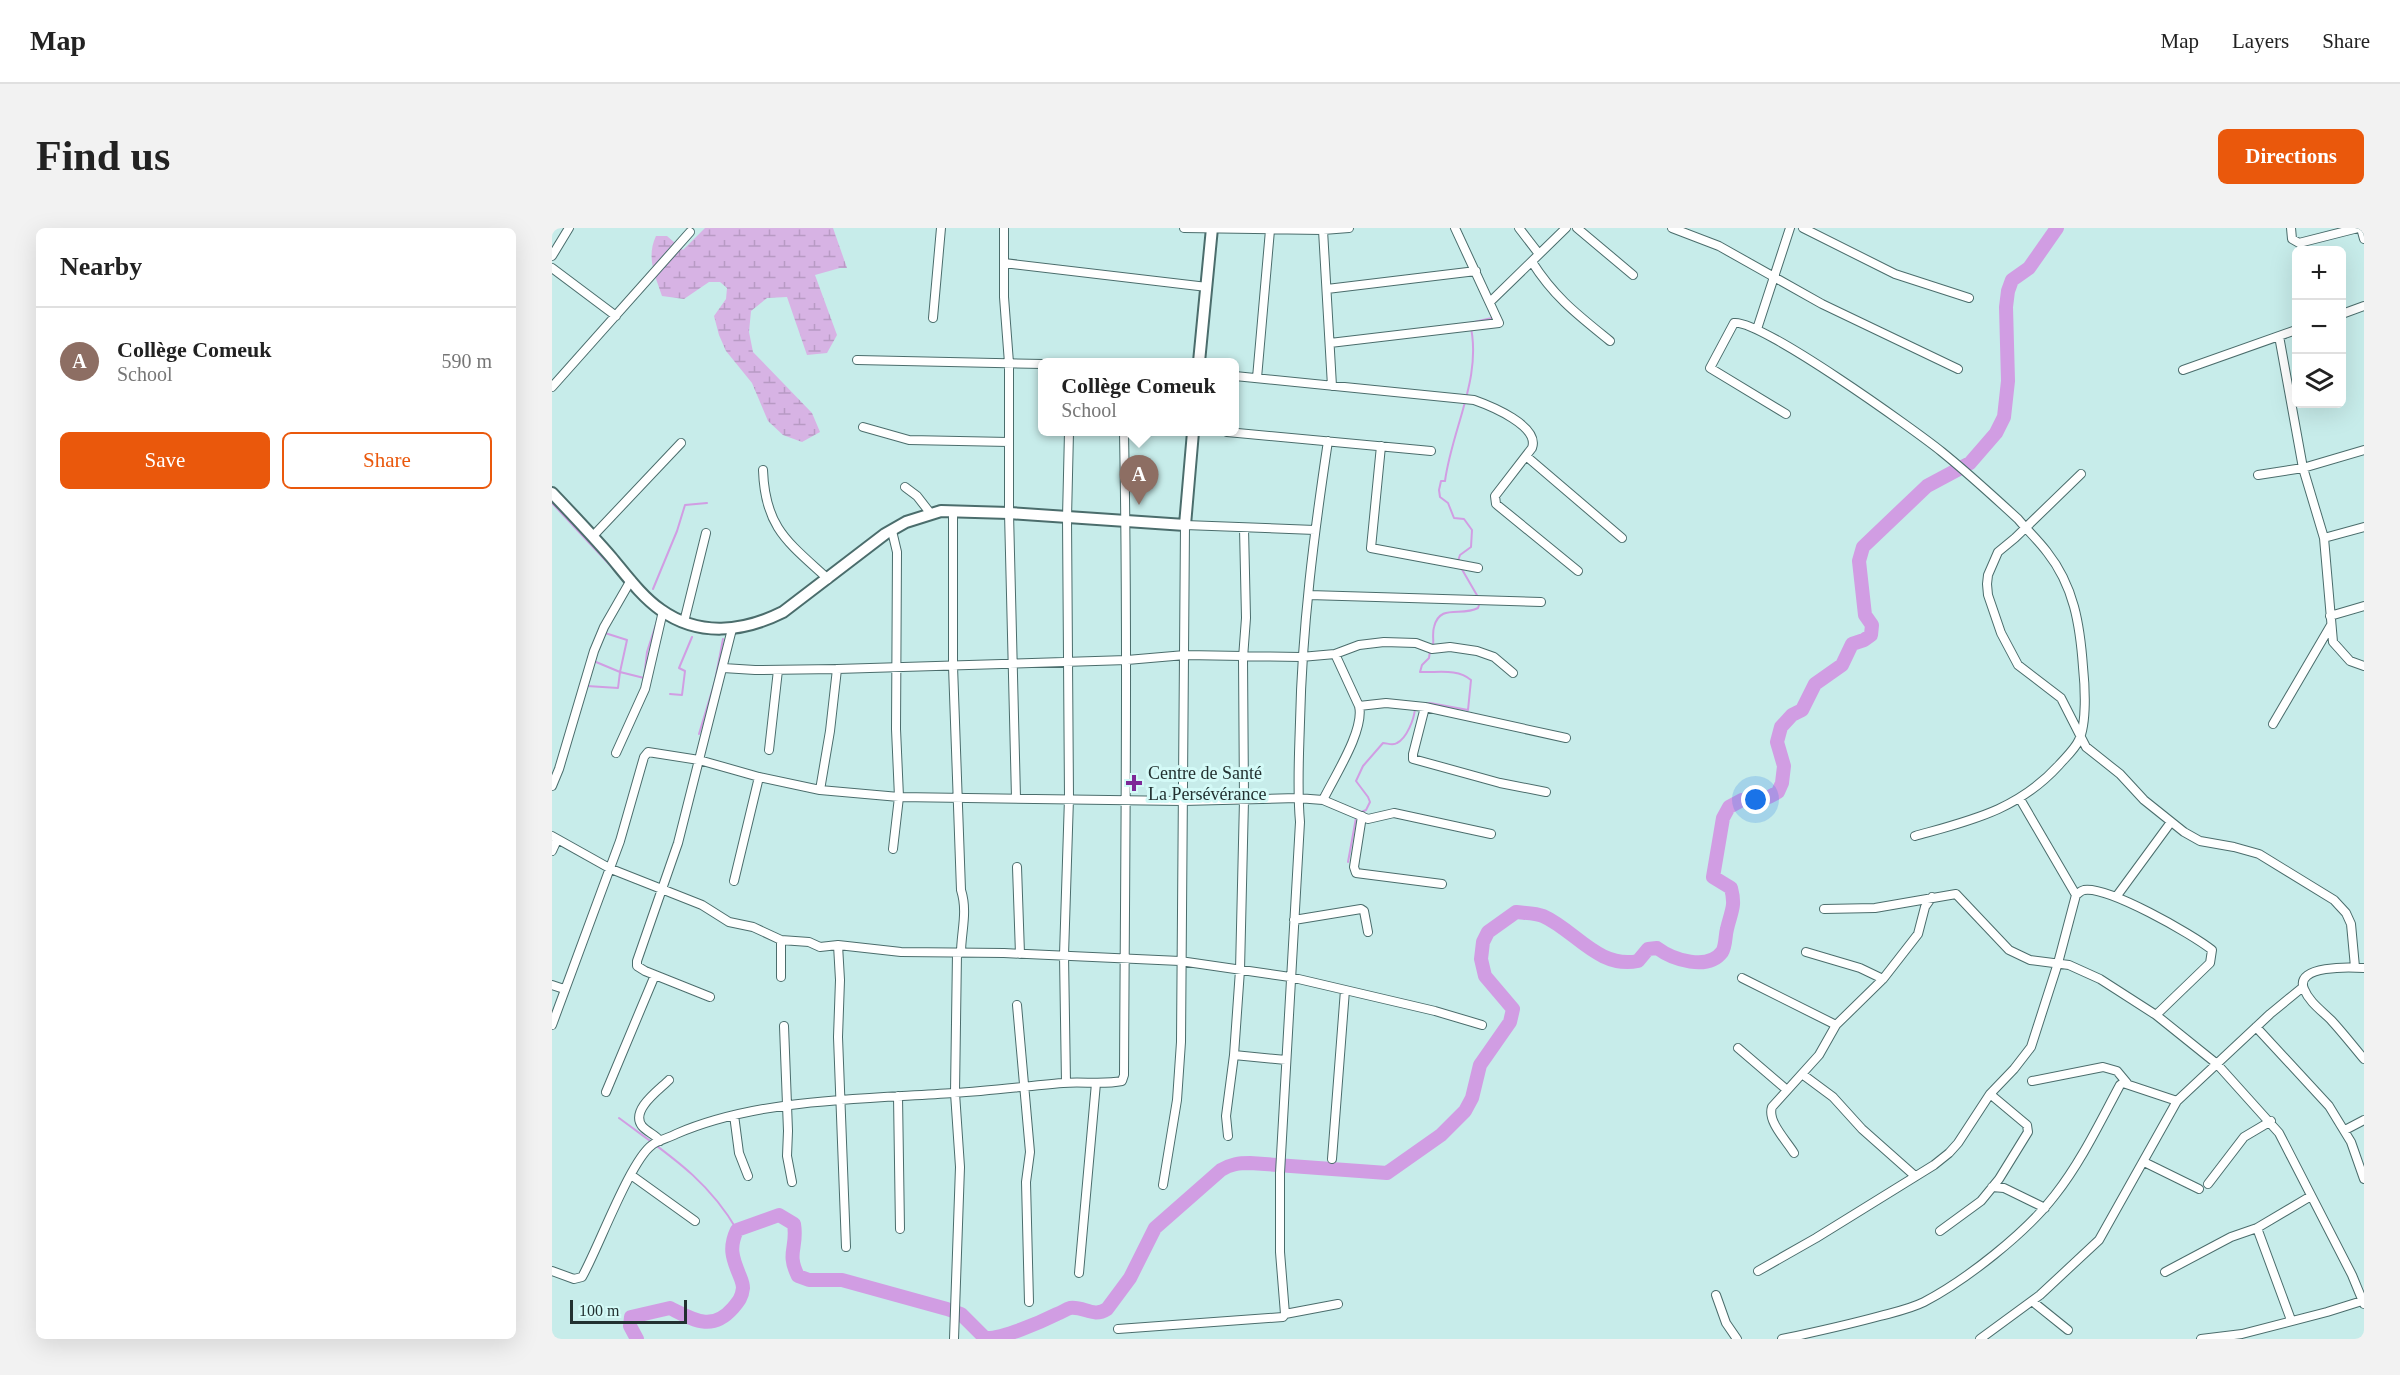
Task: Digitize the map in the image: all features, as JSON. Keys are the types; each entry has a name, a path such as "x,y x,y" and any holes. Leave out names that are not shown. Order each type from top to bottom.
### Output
{"main road":[{"path":"1200,358 1212,228"},
{"path":"552,493 631,580 663,611 699,627 732,629 749,626 783,612 892,531 906,522 931,514 953,511 1009,513 1126,523 1185,525 1193,436"}],"street":[{"path":"552,256 569,228"},
{"path":"933,318 941,228"},
{"path":"1004,228 1009,363 1009,513 1016,798"},
{"path":"1184,228 1270,230 1349,228"},
{"path":"1330,343 1497,324 1500,321 1455,228"},
{"path":"1519,228 1539,254"},
{"path":"1491,302 1566,228"},
{"path":"1577,228 1633,275"},
{"path":"1672,228 1719,246 1864,325 1958,369"},
{"path":"1757,329 1772,276 1790,228"},
{"path":"1803,228 1895,274 1969,298"},
{"path":"2291,228 2292,239 2299,243 2359,228 2364,239"},
{"path":"1257,378 1270,230"},
{"path":"1323,230 1332,386"},
{"path":"552,387 690,232"},
{"path":"1532,262 1547,286 1564,304 1610,341"},
{"path":"1004,263 1207,287"},
{"path":"552,268 616,316"},
{"path":"1328,289 1476,271"},
{"path":"2346,313 2364,306"},
{"path":"1786,414 1710,368 1734,323 1740,322 1757,329 1826,371 1924,438 1971,476 2018,519 2023,528 2037,540 2057,565 2076,610 2084,685 2080,739 2055,769 2020,799 1985,816 1915,836"},
{"path":"2183,370 2292,331"},
{"path":"2279,336 2303,468 2324,538 2333,642 2350,661 2364,666"},
{"path":"857,360 1038,364"},
{"path":"1239,376 1431,394 1484,403 1517,422 1533,437 1532,448 1495,496 1496,504 1578,571"},
{"path":"863,427 909,440 1009,442"},
{"path":"1239,433 1431,451"},
{"path":"1066,1083 1064,955 1069,798 1067,518 1069,436"},
{"path":"552,1271 574,1279 582,1277 631,1175 651,1146 696,1126 734,1115 840,1101 1066,1083 1122,1081 1124,1075 1124,800 1127,660 1124,436"},
{"path":"1285,1314 1280,1252 1280,1173 1300,822 1297,798 1301,657 1315,530 1328,441"},
{"path":"592,536 681,443"},
{"path":"1381,446 1371,548 1478,568"},
{"path":"2258,475 2303,468 2364,450"},
{"path":"1526,456 1622,538"},
{"path":"763,470 764,496 771,518 782,535 828,579"},
{"path":"2081,474 1998,552 1988,575 1988,595 2013,658 2026,674 2061,698 2086,747 2120,774 2144,800 2170,822 2200,840 2259,854 2334,900 2346,913 2351,924 2360,968 2336,968 2308,974 2303,979 2303,987 2315,1004 2364,1059"},
{"path":"905,487 917,496 931,514"},
{"path":"953,511 952,666 961,890 965,922 960,935 959,953 956,1093 960,1167 954,1339"},
{"path":"1162,1185 1178,1089 1181,1042 1185,525 1315,530"},
{"path":"2324,538 2364,527"},
{"path":"1228,1136 1226,1116 1234,1055 1240,970 1244,800 1243,658 1246,618 1244,528"},
{"path":"892,531 897,552 896,667 899,797 893,849"},
{"path":"684,622 706,533"},
{"path":"552,786 557,777 594,651 604,627 631,580"},
{"path":"1309,594 1541,602"},
{"path":"2273,724 2331,620 2364,606"},
{"path":"616,753 645,689 663,611"},
{"path":"710,997 637,966 637,961 678,843 732,629"},
{"path":"723,668 778,670 952,666 1127,660 1185,655 1243,658 1301,657 1335,654 1359,645 1384,642 1416,643 1432,650 1450,647 1477,651 1494,657 1513,673"},
{"path":"1323,800 1356,733 1361,714 1335,654"},
{"path":"819,790 833,714 837,669"},
{"path":"769,750 778,670"},
{"path":"1359,706 1386,703 1425,707 1566,738"},
{"path":"1425,707 1413,759 1500,783 1546,792"},
{"path":"552,1025 610,869 646,754 652,752 699,760 759,777 819,790 899,797 1183,801 1297,798 1323,800 1373,819 1394,813 1491,834"},
{"path":"734,881 759,777"},
{"path":"2020,799 2076,896"},
{"path":"1362,816 1353,867 1356,873 1442,884"},
{"path":"2116,897 2170,822"},
{"path":"552,851 555,838 610,869 702,905 729,922 753,927 781,940 809,942 820,947 838,945 901,952 1064,955 1180,961 1290,976 1435,1011 1482,1025"},
{"path":"1017,867 1020,954"},
{"path":"1758,1271 1934,1165 1958,1143 1990,1094 2031,1047 2058,963 2076,896 2084,890 2116,897 2162,918 2212,950 2210,963 2156,1015"},
{"path":"1824,909 1875,908 1956,894 2009,950 2030,960 2058,963 2084,970 2156,1015 2217,1064 2271,1121 2280,1133 2352,1275 2363,1302 2242,1334 2201,1339"},
{"path":"1794,1153 1771,1115 1772,1107 1819,1055 1836,1025 1883,979 1918,934 1925,908 1932,897"},
{"path":"1294,920 1361,909 1364,911 1368,932"},
{"path":"781,940 781,977"},
{"path":"838,945 840,1101 846,1247"},
{"path":"1806,952 1860,968 1883,979"},
{"path":"606,1092 656,975"},
{"path":"1742,978 1836,1025"},
{"path":"552,985 564,989"},
{"path":"1980,1339 2032,1300 2099,1240 2177,1101 2256,1027 2303,987"},
{"path":"1332,1159 1345,990"},
{"path":"1017,1005 1030,1152 1026,1182 1029,1302"},
{"path":"784,1026 787,1156 792,1182"},
{"path":"2256,1027 2329,1106 2345,1130 2364,1179"},
{"path":"1738,1048 1787,1090"},
{"path":"1234,1055 1286,1060"},
{"path":"2032,1082 2103,1067 2117,1071 2127,1083 2177,1101"},
{"path":"1802,1074 1833,1097 1862,1129 1915,1176"},
{"path":"660,1142 643,1127 639,1120 640,1113 643,1106 669,1080"},
{"path":"1078,1273 1096,1083"},
{"path":"1782,1339 1830,1330 1905,1309 1924,1301 1995,1253 2045,1208 2091,1141 2120,1085 2127,1083"},
{"path":"1940,1231 1982,1200 2000,1179 2029,1129 1990,1094"},
{"path":"898,1096 900,1229"},
{"path":"734,1115 739,1153 748,1176"},
{"path":"2345,1130 2364,1120"},
{"path":"2208,1184 2244,1137 2271,1121"},
{"path":"2144,1162 2199,1189"},
{"path":"631,1175 695,1221"},
{"path":"1992,1187 2004,1188 2045,1208"},
{"path":"2165,1272 2231,1237 2257,1228 2310,1196"},
{"path":"2257,1228 2291,1320"},
{"path":"1716,1295 1726,1323 1737,1339"},
{"path":"2032,1300 2068,1330"},
{"path":"1118,1329 1256,1321 1338,1304"}],"green space":[{"path":"705,228 833,228 847,268 815,275 837,335 827,353 807,355 787,297 767,298 751,311 749,332 753,352 812,413 820,432 802,442 783,435 768,421 752,383 726,351 714,316 726,299 727,288 720,282 709,282 684,299 662,296 652,259 656,236 667,236 683,250"}],"waterway":[{"path":"637,1339 630,1326 631,1317 670,1308 703,1322 718,1320 725,1315 739,1301 743,1288 732,1252 737,1230 779,1215 794,1224 793,1261 798,1276 809,1280 842,1280 947,1309 961,1314 985,1338 1001,1336 1021,1329 1070,1308 1093,1312 1102,1311 1107,1309 1130,1278 1155,1228 1221,1170 1235,1164 1250,1163 1387,1173 1441,1135 1465,1111 1472,1098 1480,1065 1510,1022 1513,1009 1485,976 1481,959 1483,942 1488,932 1516,912 1543,916 1599,954 1624,962 1638,961 1648,949 1657,948 1690,962 1716,958 1724,947 1733,905 1731,888 1713,877 1723,818 1729,807 1742,800 1769,797 1778,792 1782,783 1784,766 1777,742 1781,727 1792,715 1802,710 1815,684 1842,665 1852,644 1871,635 1872,625 1865,615 1859,561 1863,547 1927,486 1970,463 1996,433 2004,417 2008,381 2006,307 2008,291 2012,280 2029,268 2057,228"},
{"path":"1458,561 1460,555 1471,547 1472,530 1464,519 1454,518 1448,503 1440,497 1439,490 1441,481 1445,481 1470,383 1473,363 1470,323 1492,318 1492,315"},
{"path":"552,503 621,577"},
{"path":"653,589 685,505 707,503"},
{"path":"1460,566 1478,597"},
{"path":"1433,647 1434,627 1441,615 1478,608 1480,602"},
{"path":"605,633 627,640 620,672 644,678 647,652 658,618"},
{"path":"670,694 682,695 685,671 679,668 692,637"},
{"path":"699,734 715,681 723,639"},
{"path":"1423,704 1430,703 1468,710 1471,680 1453,672 1420,672 1422,665 1429,658 1430,651"},
{"path":"587,686 618,688 620,672 596,662"},
{"path":"1359,813 1366,810 1370,802 1356,781 1363,766 1383,743 1395,744 1401,741 1412,723 1415,709"},
{"path":"1348,862 1356,818"},
{"path":"619,1118 669,1155 699,1181 713,1195 737,1230"}],"place":[{"name":"Collège Comeuk","path":"1139,505"},
{"name":"Centre de Santé La Persévérance","path":"1134,783"}]}
